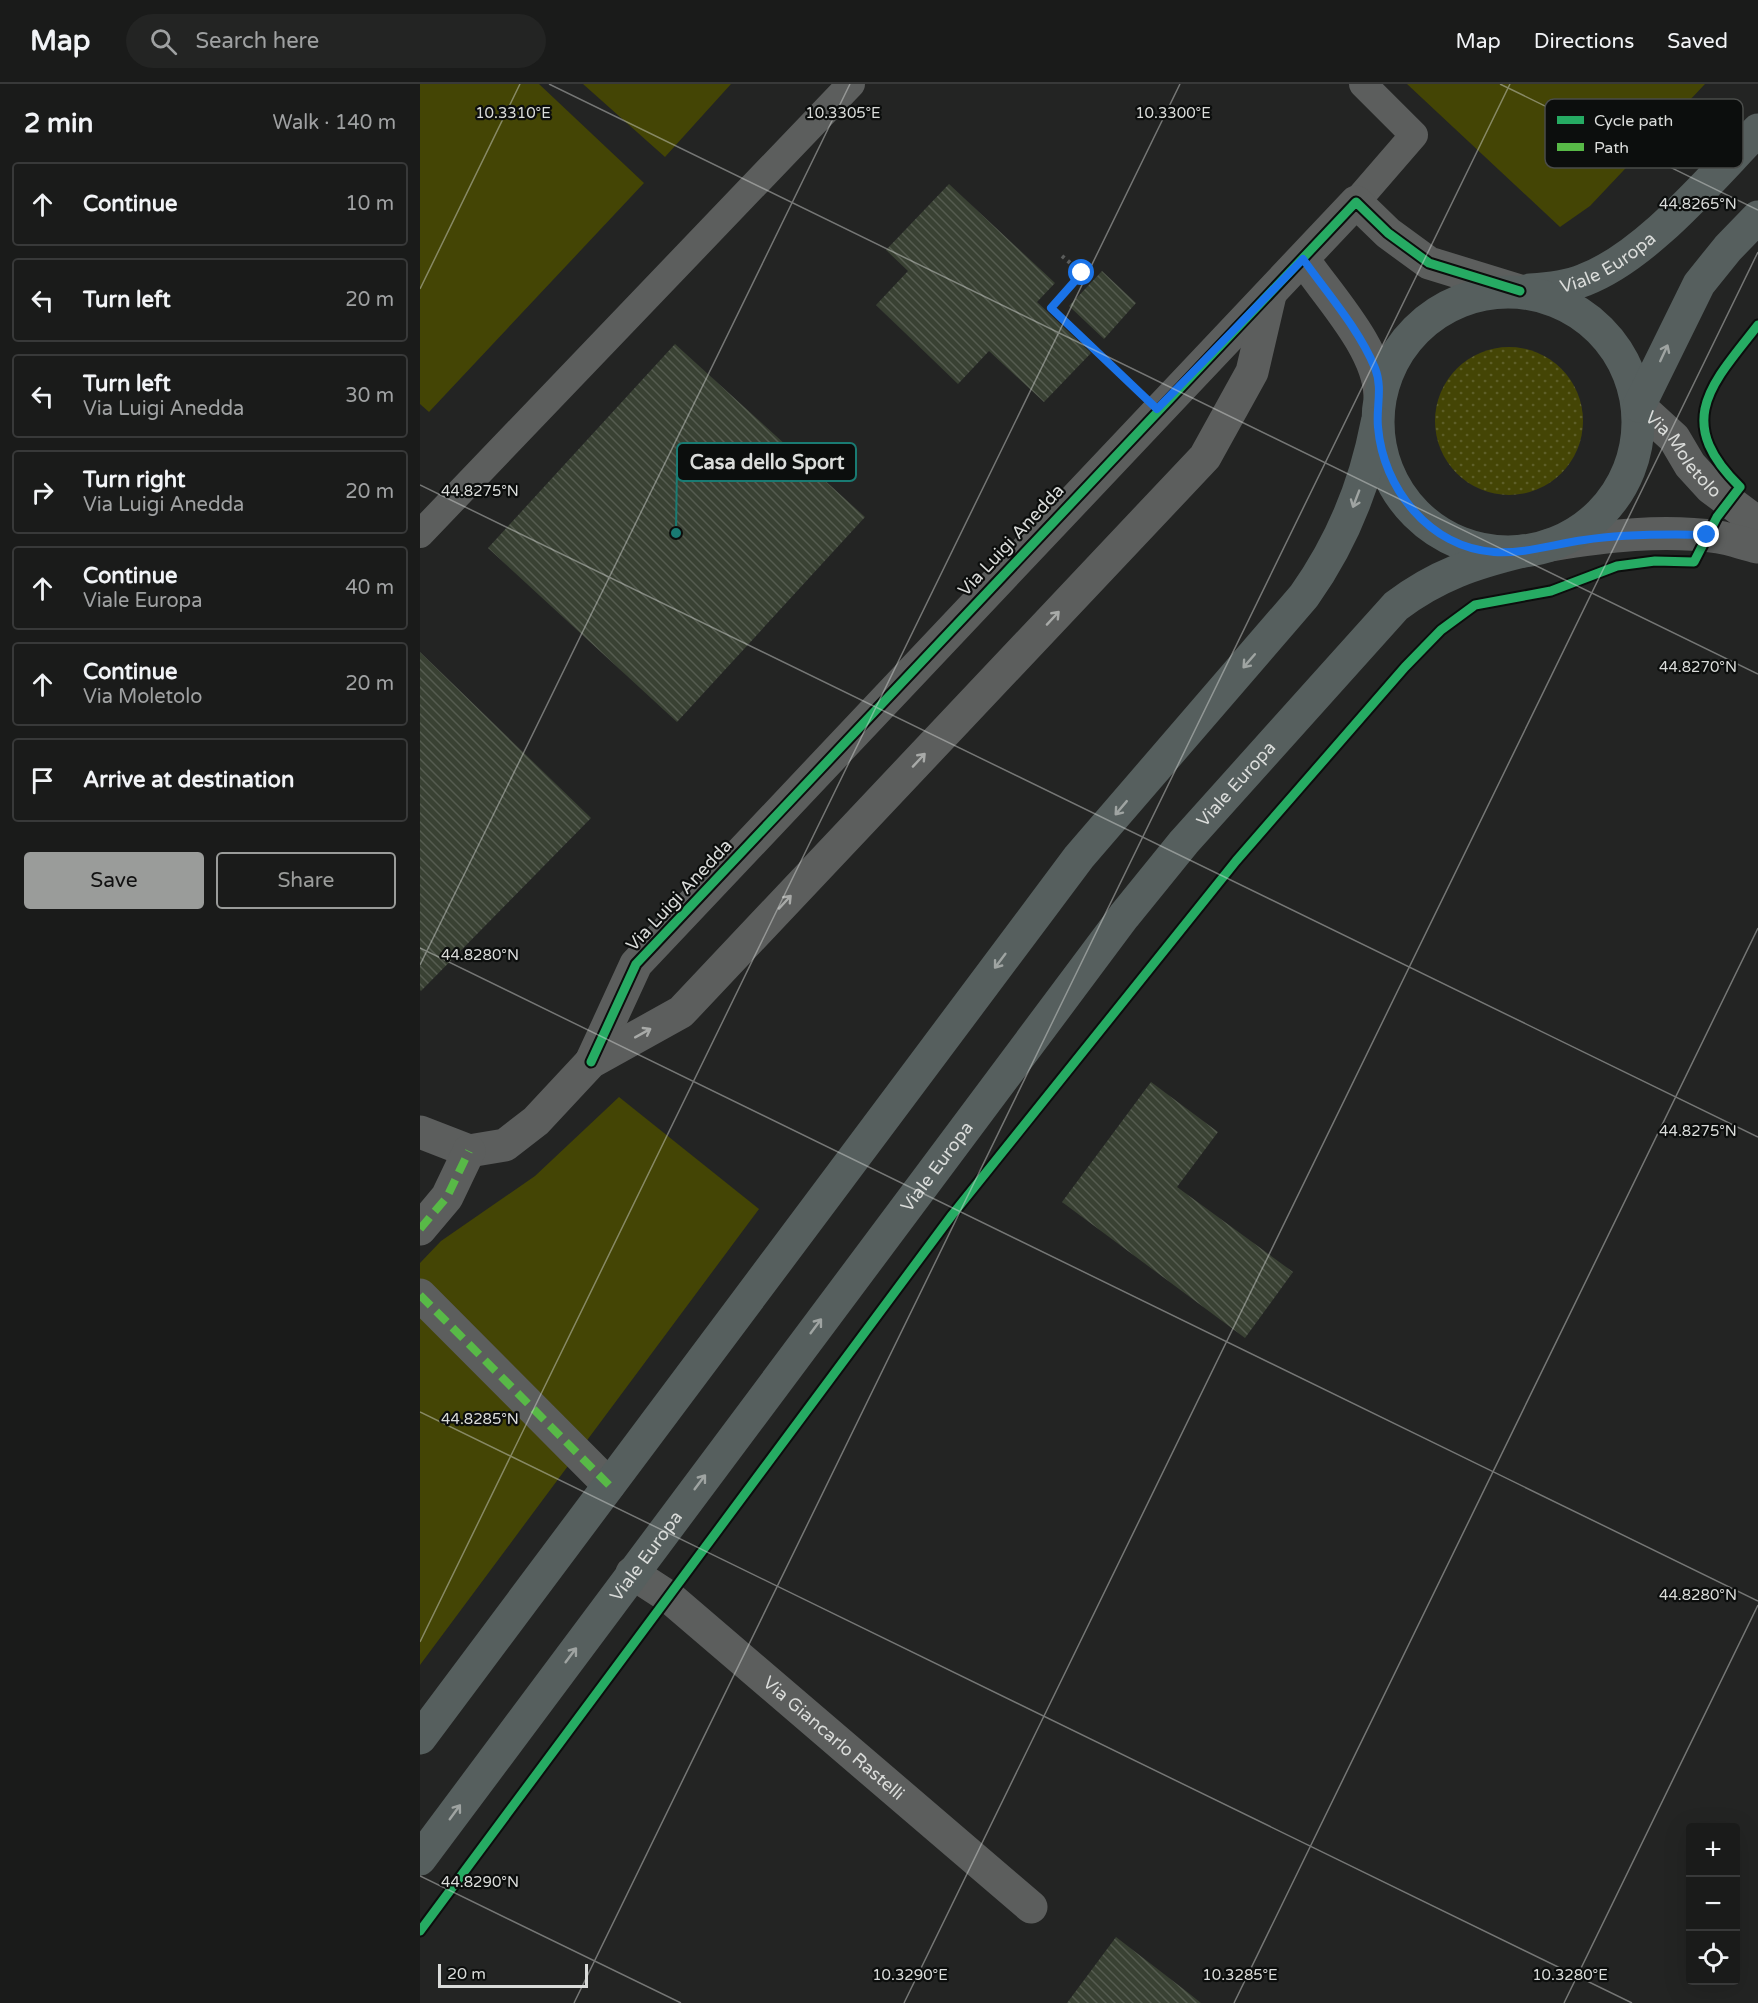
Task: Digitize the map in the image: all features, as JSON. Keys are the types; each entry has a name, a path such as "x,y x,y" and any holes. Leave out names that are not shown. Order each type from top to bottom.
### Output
{"main road":[{"name":"Viale Europa","path":"1743,145 1758,130"},
{"name":"Viale Europa","path":"420,1738 1073,866 1304,596 1332,552 1353,507 1367,465 1388,371 1401,347 1419,326 1464,298 1490,292 1554,288 1585,280 1628,253 1685,204 1721,168"},
{"name":"Viale Europa","path":"1639,406 1699,284 1728,248 1758,217"},
{"name":"Viale Europa","path":"420,1859 1064,994 1184,842 1396,606 1423,587 1457,569 1537,548 1578,533 1602,514 1620,491 1633,464 1639,436 1639,406 1631,377 1619,351 1600,327 1567,305 1549,297 1520,291"},
{"name":"Viale Europa","path":"1379,410 1380,450 1389,475 1403,498 1421,518 1442,534 1467,545 1493,552 1537,548"}],"street":[{"name":"Via Luigi Anedda","path":"591,1062 636,964 1157,409 1356,202"},
{"path":"1356,202 1388,233 1429,262 1520,291"},
{"path":"1303,259 1364,346 1377,371 1379,410"},
{"name":"Via Luigi Anedda","path":"469,1151 505,1144 536,1121 591,1062 681,1012 1205,457 1252,372 1270,294"},
{"name":"Via Moletolo","path":"1639,406 1674,438 1700,477 1758,523"},
{"path":"1537,548 1615,536 1676,534 1719,537 1758,547"},
{"path":"420,1132 469,1151 447,1197 420,1229"},
{"path":"420,1295 609,1485"},
{"name":"Via Giancarlo Rastelli","path":"632,1573 669,1596 1031,1907"}],"lane":[{"path":"420,534 851,84"},
{"path":"1356,202 1414,135 1363,84"}],"path":[{"path":"1062,255 1082,273 1051,308 1157,409"}],"shaded area":[{"path":"420,84 539,84 644,183 429,412 420,404"},
{"path":"583,84 731,84 665,157"},
{"path":"1407,84 1705,84 1691,99 1545,99 1545,168 1626,168 1590,206 1560,227"},
{"path":"1509,347 1537,352 1562,368 1578,393 1583,421 1578,449 1562,474 1537,490 1509,495 1481,490 1456,474 1440,449 1435,421 1440,393 1456,368 1481,352"},
{"path":"619,1097 759,1209 420,1665 420,1263 441,1241 535,1176"}],"building":[{"path":"949,184 1055,283 1037,302 1091,353 1044,402 989,351 958,384 876,305 908,271 886,250"},
{"path":"1102,271 1136,303 1104,339 1069,306"},
{"path":"675,344 865,517 677,722 488,548"},
{"path":"420,652 591,818 421,991 420,990"},
{"path":"1151,1082 1218,1132 1177,1187 1293,1272 1245,1338 1062,1202"},
{"path":"1116,1937 1186,1991 1201,2003 1067,2003"}],"marked path":[{"path":"420,1229 447,1197 469,1151"},
{"path":"420,1295 609,1485"}],"cycle path":[{"path":"591,1062 636,964 1356,202 1388,233 1429,263 1520,291"},
{"path":"420,1931 952,1215 1236,861 1405,667 1441,630 1475,605 1551,591 1617,566 1655,561 1694,562 1717,517 1740,487 1720,464 1708,442 1704,423 1706,404 1726,366 1758,325"}],"place":[{"name":"Casa dello Sport","path":"676,533"}],"route":[{"path":"1082,273 1051,308 1157,409 1303,259 1364,346 1377,371 1380,383 1377,423 1380,450 1389,475 1403,498 1421,518 1442,534 1467,545 1493,552 1523,551 1615,536 1707,535"}]}
